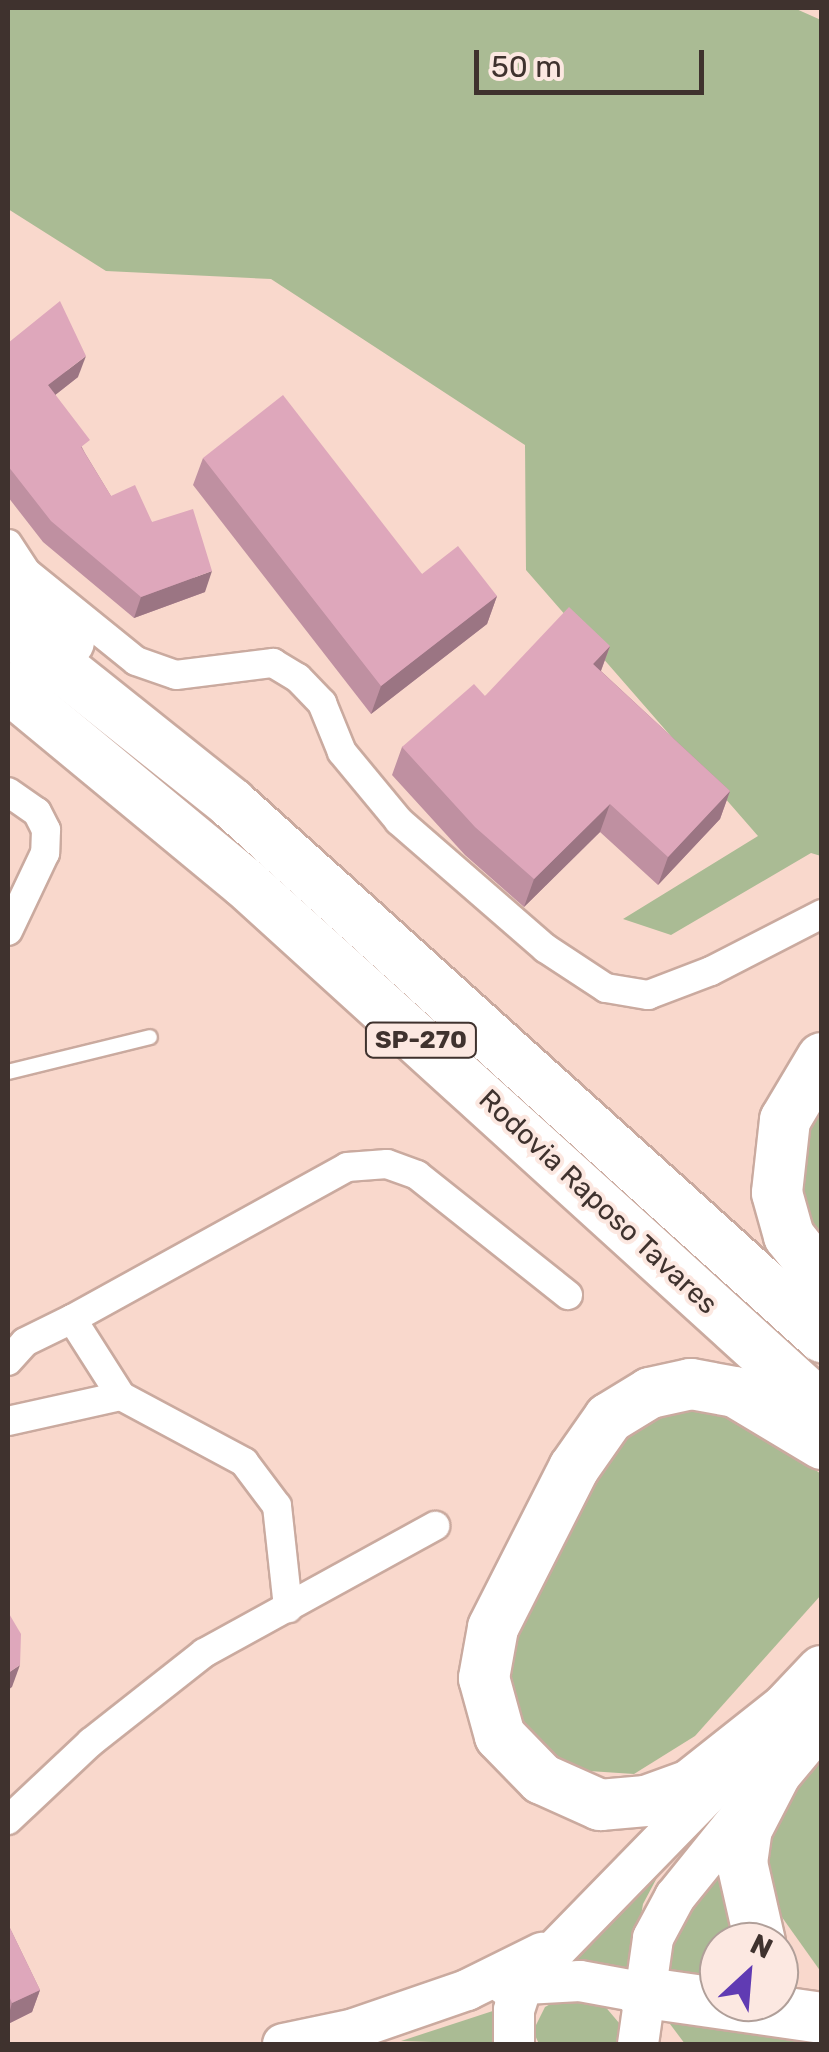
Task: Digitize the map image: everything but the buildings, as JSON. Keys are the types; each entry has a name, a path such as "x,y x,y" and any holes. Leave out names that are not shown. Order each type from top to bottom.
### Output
{"highway":[{"path":"8,590 181,736 231,803"},
{"name":"Rodovia Raposo Tavares","path":"8,632 47,656 231,803 391,943 650,1188 822,1337"},
{"name":"Rodovia Raposo Tavares","path":"8,687 244,882 822,1407"},
{"path":"391,943 822,1293"},
{"path":"822,1058 785,1120 777,1193 789,1236 822,1278"},
{"path":"804,1713 690,1785 646,1801 600,1804 542,1779 500,1736 484,1678 493,1628 574,1468 609,1418 650,1393 691,1384 735,1392 822,1444"},
{"path":"755,1922 742,1863 747,1828 822,1671"},
{"path":"799,1989 822,2009"},
{"path":"640,1992 822,2018"}],"main road":[{"path":"514,2044 514,2010 523,1983 550,1949 804,1713"},
{"path":"638,2044 640,1992 652,1938 675,1897 776,1772"},
{"path":"283,2044 354,2029 467,1990 550,1949"},
{"path":"467,1990 580,1981 640,1992"}],"street":[{"path":"8,544 26,572 136,661 176,675 273,663 298,678 322,703 342,752 399,821 545,948 606,988 648,995 711,971 822,914"},
{"path":"8,792 37,812 46,830 45,852 8,931"},
{"path":"8,1361 24,1342 72,1320 346,1167 387,1164 417,1175 568,1295"},
{"path":"72,1320 121,1396 244,1462 277,1506 288,1608"},
{"path":"8,1421 61,1414 121,1396"},
{"path":"8,1820 91,1742 204,1653 435,1526"}],"lane":[{"path":"8,1072 150,1037"}],"green space":[{"path":"8,8 794,8 821,20 821,856 811,853 671,935 623,919 758,836 526,570 525,445 271,279 106,271 8,209"},
{"path":"821,1079 821,1241 813,1234 794,1177"},
{"path":"692,1401 744,1418 821,1474 821,1595 695,1736 634,1774 574,1770 535,1740 514,1712 505,1673 509,1627 615,1431"},
{"path":"821,1741 821,1972 799,1941 799,1922 785,1922 774,1906 760,1848"},
{"path":"738,1833 745,1922 699,1922 699,1986 662,1980 678,1914"},
{"path":"669,1855 643,1904 632,1969 560,1956"},
{"path":"558,2000 603,2004 625,2030 627,2044 539,2044 533,2031 545,2007"},
{"path":"505,2007 494,2044 401,2041"},
{"path":"661,2012 699,2018 699,2022 821,2039 821,2044 685,2044"}]}
